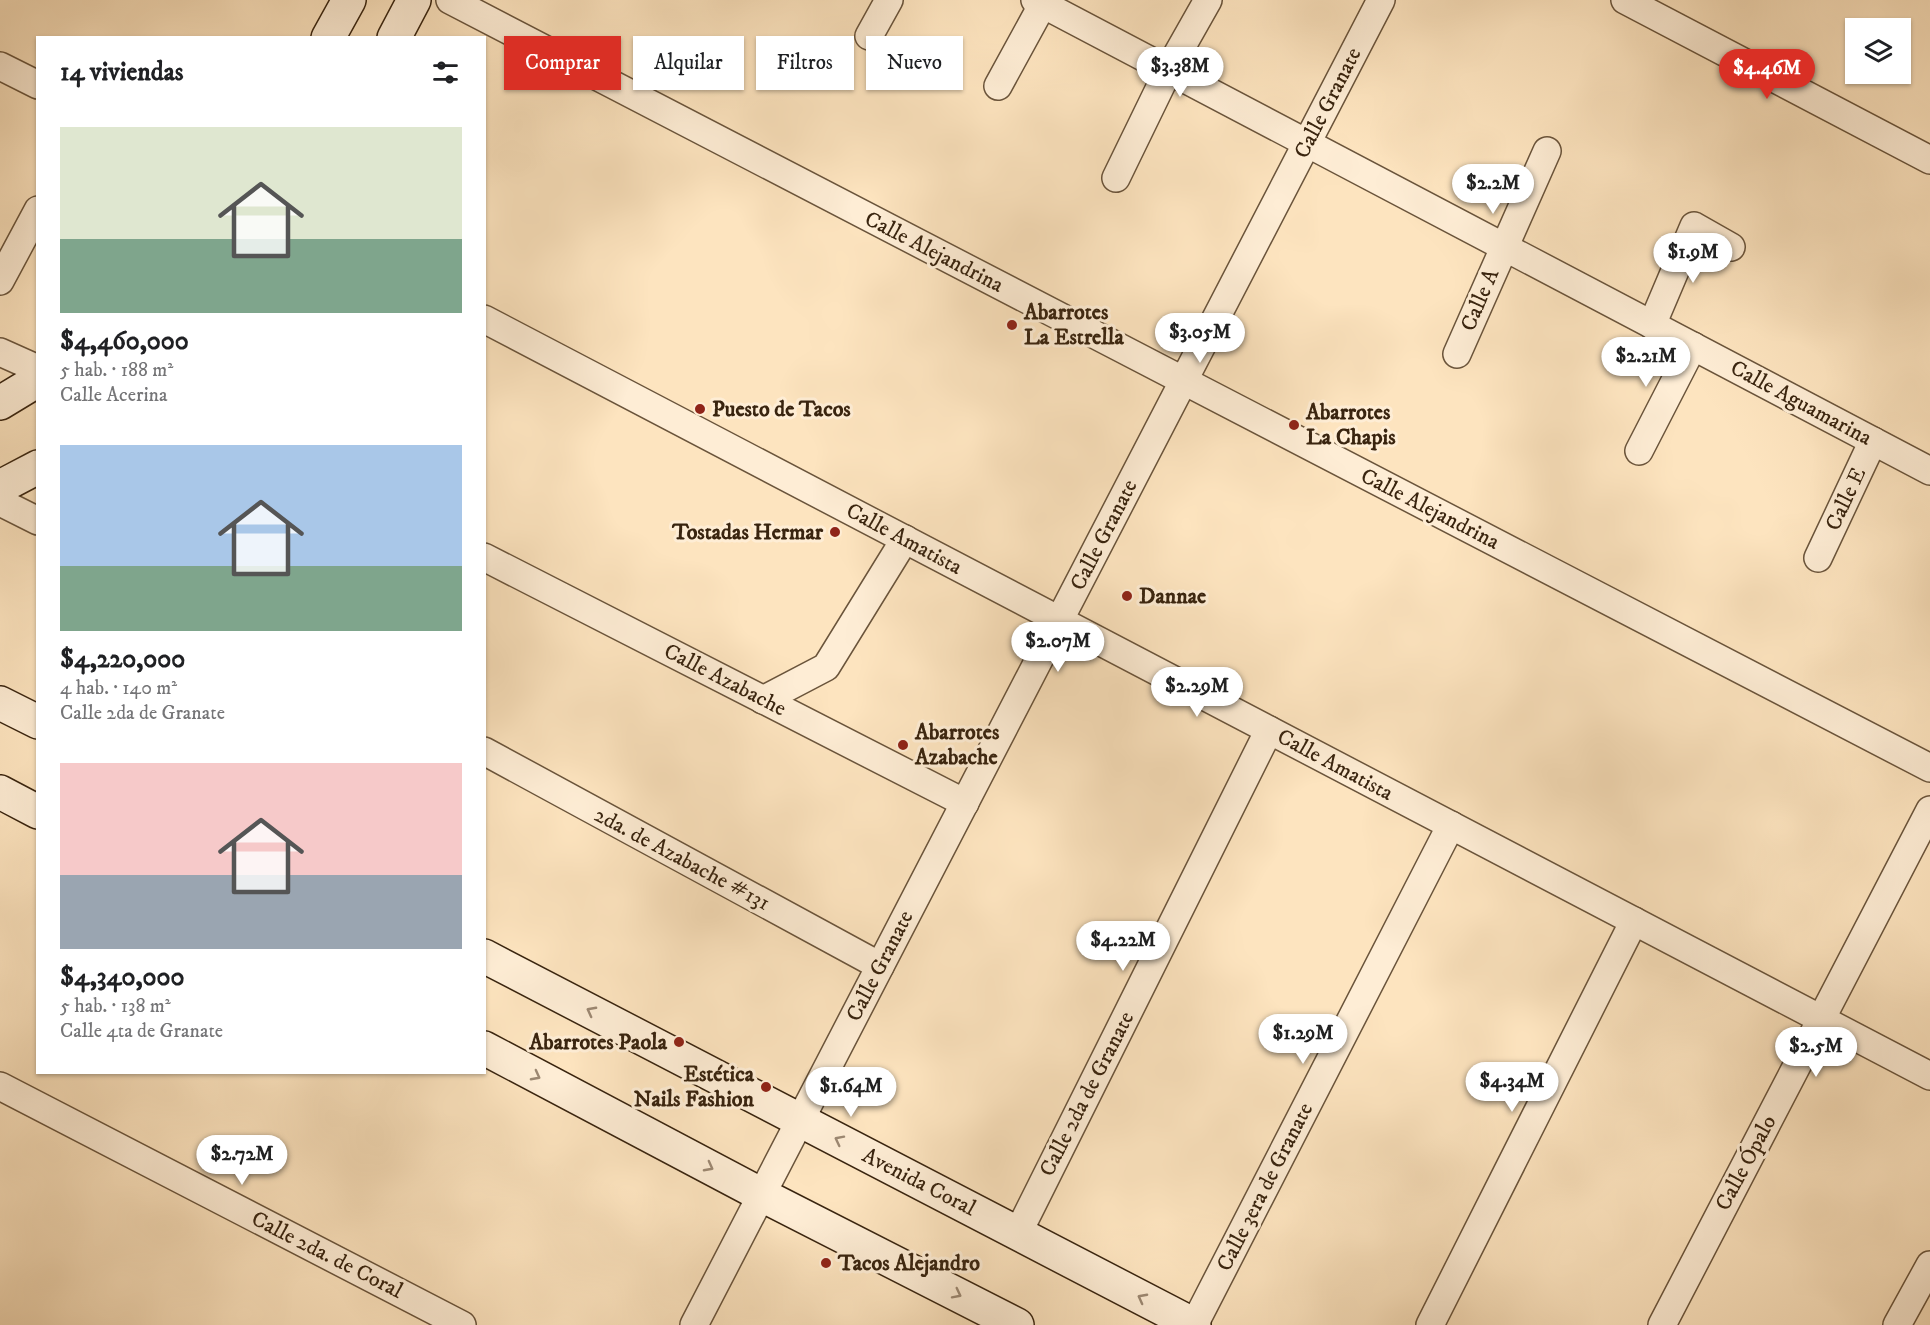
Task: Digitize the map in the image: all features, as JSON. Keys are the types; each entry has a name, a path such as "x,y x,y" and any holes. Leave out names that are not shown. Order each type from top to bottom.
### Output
{"street":[{"path":"329,36 349,0"},
{"path":"395,36 414,0"},
{"name":"Calle Alejandrina","path":"450,0 1930,768"},
{"path":"869,36 889,0"},
{"path":"1116,178 1169,69 1208,0"},
{"name":"Calle Granate","path":"694,1325 1381,0"},
{"path":"1625,0 1930,160"},
{"path":"998,86 1041,1"},
{"name":"Calle Aguamarina","path":"1041,1 1930,471"},
{"path":"0,66 36,84"},
{"name":"Calle A","path":"1457,354 1547,151"},
{"path":"0,282 34,216"},
{"path":"1652,325 1694,226 1731,247"},
{"name":"Calle Amatista","path":"486,320 1930,1076"},
{"path":"1639,451 1693,346"},
{"path":"0,352 36,368"},
{"path":"0,403 36,381"},
{"name":"Calle E","path":"1818,558 1874,441"},
{"path":"0,487 36,468"},
{"path":"0,502 36,520"},
{"path":"763,699 826,667 905,539"},
{"name":"Calle Azabache","path":"486,558 965,802"},
{"path":"0,703 36,721"},
{"name":"Calle 2da de Granate","path":"1018,1233 1269,730"},
{"name":"2da. de Azabache #131","path":"486,752 880,966"},
{"path":"0,792 36,811"},
{"name":"Calle Ópalo","path":"1662,1325 1930,810"},
{"name":"Calle 3era de Granate","path":"1194,1325 1451,825"},
{"path":"1430,1325 1634,921"},
{"name":"Avenida Coral","path":"486,957 1194,1325"},
{"path":"486,1049 762,1195 1017,1325"},
{"name":"Calle 2da. de Coral","path":"0,1086 462,1325"},
{"path":"1897,1325 1922,1299 1930,1265"}],"place":[{"name":"Abarrotes La Estrella","path":"1012,325"},
{"name":"Puesto de Tacos","path":"700,409"},
{"name":"Abarrotes La Chapis","path":"1294,425"},
{"name":"Tostadas Hermar","path":"835,532"},
{"name":"Dannae","path":"1127,596"},
{"name":"Abarrotes Azabache","path":"903,745"},
{"name":"Abarrotes Paola","path":"679,1042"},
{"name":"Estética Nails Fashion","path":"766,1087"},
{"name":"Tacos Alejandro","path":"826,1263"}]}
